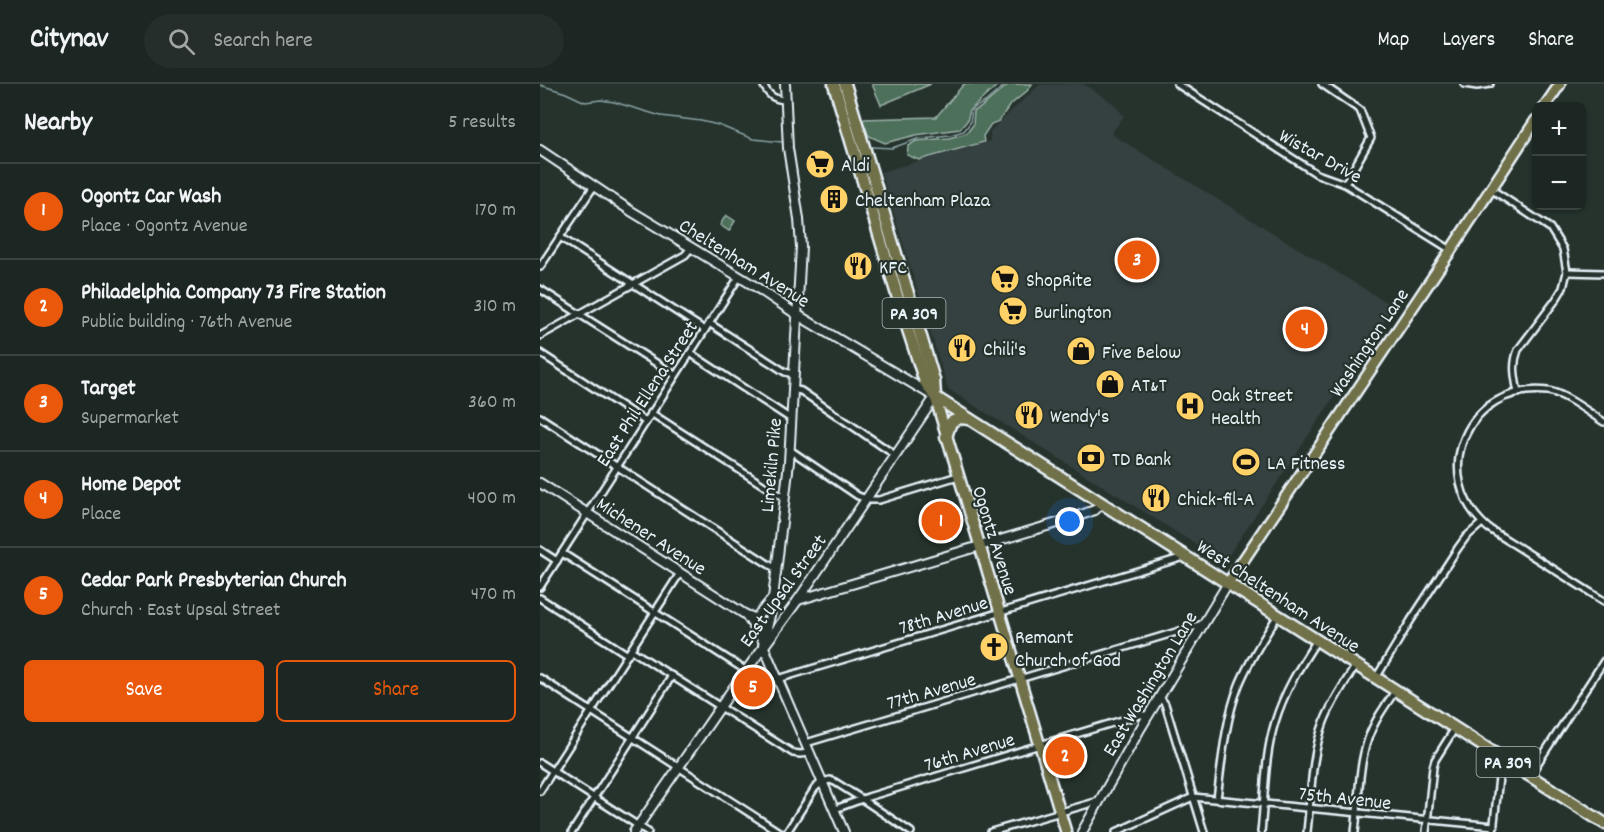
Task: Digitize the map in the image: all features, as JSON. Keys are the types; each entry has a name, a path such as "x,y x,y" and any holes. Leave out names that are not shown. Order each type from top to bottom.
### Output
{"highway":[{"name":"Ogontz Avenue","path":"834,84 900,305 926,382 935,397"},
{"name":"Ogontz Avenue","path":"845,84 934,380 935,397"},
{"name":"West Cheltenham Avenue","path":"935,397 1604,823"},
{"path":"946,437 951,422 960,418 969,419"}],"main road":[{"path":"1548,102 1560,84"},
{"name":"Washington Lane","path":"1228,583 1532,126"},
{"name":"Ogontz Avenue","path":"935,397 1066,832"}],"street":[{"path":"763,84 767,94 775,99 785,100"},
{"name":"Limekiln Pike","path":"762,641 773,598 790,450 800,235 789,157 785,84"},
{"name":"Wistar Drive","path":"1177,84 1317,174 1345,184 1451,250"},
{"path":"1322,84 1360,110 1371,138 1345,184"},
{"path":"1464,84 1477,86 1490,84"},
{"name":"Cheltenham Avenue","path":"540,150 796,314 935,397"},
{"path":"540,267 594,186"},
{"path":"1491,189 1550,228 1563,249 1567,272 1563,288 1555,301 1514,358 1513,367 1518,393"},
{"path":"560,237 705,330"},
{"path":"540,336 686,255 691,248"},
{"path":"1567,272 1604,273"},
{"name":"East Phil Ellena Street","path":"540,587 739,277"},
{"path":"540,289 675,375"},
{"path":"709,323 785,372 793,374"},
{"path":"540,353 646,422"},
{"path":"690,353 791,419"},
{"path":"792,388 801,391 895,454"},
{"path":"1604,422 1566,398 1550,391 1518,393 1499,399 1473,420 1464,436 1459,454 1458,473 1462,492 1482,523 1604,601"},
{"name":"East Upsal Street","path":"636,829 745,670 762,641 798,600 935,397"},
{"path":"651,413 777,494 784,496"},
{"path":"540,417 776,569"},
{"path":"790,450 865,499 879,500 958,476"},
{"name":"Michener Avenue","path":"540,483 755,619"},
{"path":"798,600 1095,510 1102,503"},
{"path":"1376,678 1458,548 1482,523"},
{"path":"540,549 557,561"},
{"path":"562,553 745,670"},
{"name":"78th Avenue","path":"778,679 1186,556"},
{"path":"540,791 681,573"},
{"name":"East Washington Lane","path":"1082,832 1148,715 1228,583"},
{"path":"540,598 672,676 793,753 810,753"},
{"path":"773,598 755,619 760,628 762,641 844,832"},
{"name":"Michener Avenue","path":"746,615 762,641"},
{"path":"1218,799 1222,755 1231,707 1247,668 1278,615"},
{"name":"77th Avenue","path":"806,743 1203,624"},
{"path":"1261,832 1275,723 1292,681 1317,640"},
{"path":"1530,776 1604,661"},
{"path":"1308,832 1315,755 1324,722 1335,698 1356,665"},
{"path":"572,832 672,676"},
{"path":"540,678 779,832"},
{"path":"1356,832 1362,760 1375,722 1396,690"},
{"path":"1160,696 1165,704 1204,832"},
{"name":"76th Avenue","path":"835,809 862,799 1148,715"},
{"path":"1426,832 1433,767 1455,728"},
{"path":"1494,829 1502,758"},
{"path":"540,762 594,797 636,829 648,832"},
{"path":"787,832 815,788 822,782 830,780 911,832"},
{"path":"1116,832 1193,797"},
{"name":"75th Avenue","path":"1193,797 1427,820 1494,829"},
{"path":"991,832 1099,801"},
{"path":"1135,824 1137,832"}],"shaded area":[{"path":"1039,85 1085,85 1113,103 1124,116 1111,134 1394,307 1224,562 948,389 881,172 990,141 990,131"}],"green space":[{"path":"872,84 931,84 881,105"},
{"path":"964,84 999,84 970,110 967,121 960,129 916,135 885,143 869,136 862,119 936,117"},
{"path":"1009,84 1032,84 1009,106 999,121 991,124 983,136 984,142 919,160 907,155 908,146 916,141 949,138 967,133 973,125 974,111"},
{"path":"726,215 735,221 729,231 720,225"}],"waterway":[{"path":"872,147 892,148 920,138 964,131 970,123 972,109 985,102 1006,84"},
{"path":"540,85 585,102 601,100 614,102 661,116 718,125 753,139 782,142"}],"place":[{"name":"Aldi","path":"820,164"},
{"name":"Cheltenham Plaza","path":"834,199"},
{"name":"Target","path":"1137,260"},
{"name":"KFC","path":"858,266"},
{"name":"ShopRite","path":"1005,279"},
{"name":"Burlington","path":"1013,311"},
{"name":"Home Depot","path":"1305,329"},
{"name":"Chili's","path":"962,348"},
{"name":"Five Below","path":"1081,351"},
{"name":"AT&T","path":"1110,384"},
{"name":"Oak Street Health","path":"1190,406"},
{"name":"Wendy's","path":"1029,415"},
{"name":"TD Bank","path":"1091,458"},
{"name":"LA Fitness","path":"1246,462"},
{"name":"Chick-fil-A","path":"1156,498"},
{"name":"Ogontz Car Wash","path":"941,521"},
{"name":"Remant Church of God","path":"994,647"},
{"name":"Cedar Park Presbyterian Church","path":"753,687"},
{"name":"Philadelphia Company 73 Fire Station","path":"1065,756"}]}
